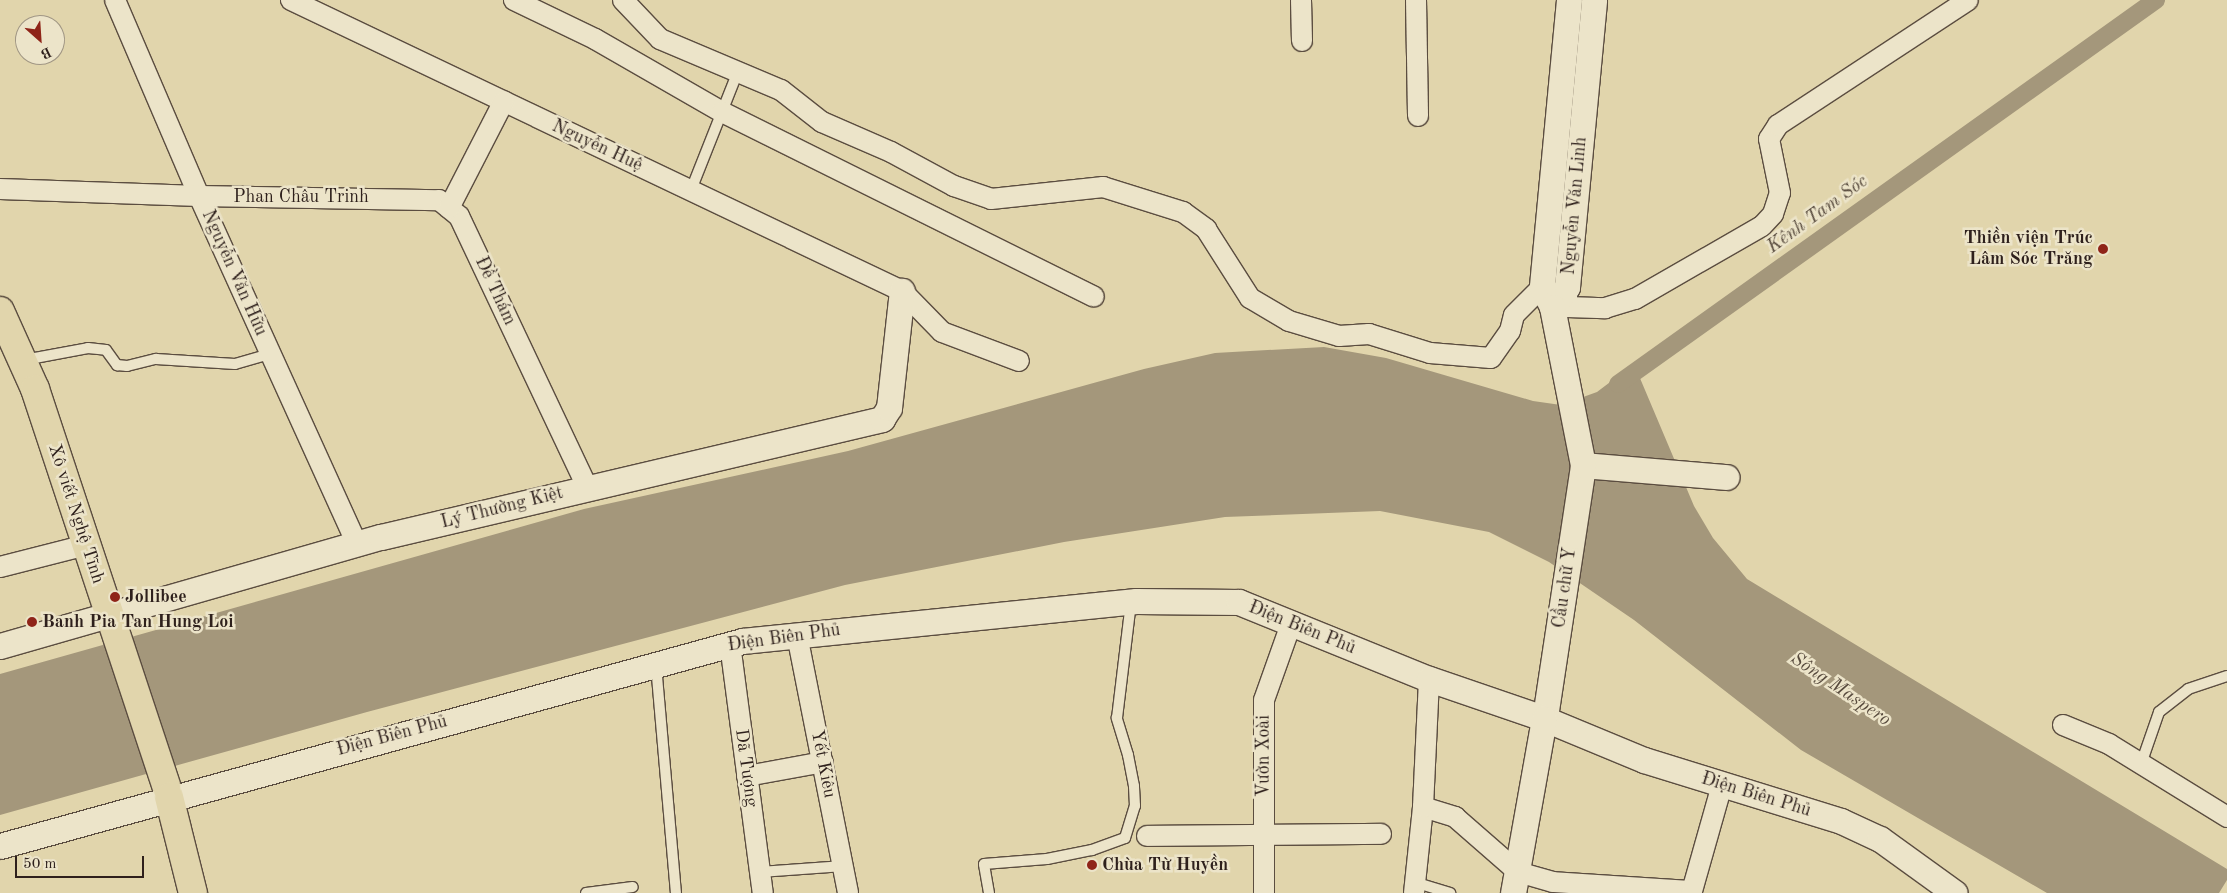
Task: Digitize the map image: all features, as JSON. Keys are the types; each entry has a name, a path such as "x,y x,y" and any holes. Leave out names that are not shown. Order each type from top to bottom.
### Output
{"main road":[{"name":"Xô viết Nghệ Tĩnh","path":"8,335 35,389 167,791 193,893"}],"street":[{"name":"Nguyễn Văn Hữu","path":"115,0 199,196 357,544"},
{"name":"Nguyễn Huệ","path":"291,0 902,291"},
{"path":"514,0 595,39 722,112 1094,297"},
{"path":"623,0 660,39 737,74 781,90 822,122 891,152 954,186 991,199 1103,187 1183,212 1206,230 1250,298 1289,321 1338,336 1369,334 1430,353 1491,358 1510,332 1514,315 1547,297"},
{"path":"1301,0 1302,41"},
{"path":"1416,0 1418,116"},
{"name":"Nguyễn Văn Linh","path":"1547,297 1569,0"},
{"name":"Nguyễn Văn Linh","path":"1547,297 1567,287 1594,0"},
{"path":"1567,287 1567,307 1605,308 1635,299 1762,226 1773,214 1780,194 1769,139 1778,125 1968,0"},
{"path":"449,208 504,102"},
{"name":"Phan Châu Trinh","path":"0,189 199,196 399,198 439,200 449,208"},
{"name":"Đề Thám","path":"449,208 459,216 587,487"},
{"path":"902,291 942,332 1019,362"},
{"name":"Lý Thường Kiệt","path":"0,646 112,624 357,544 587,487 882,419 889,408 902,291"},
{"name":"Cầu chữ Y","path":"1515,882 1545,716 1583,465 1547,297"},
{"path":"1583,465 1727,477"},
{"path":"0,567 86,545"},
{"name":"Điện Biên Phủ","path":"0,846 167,791 730,644 797,635 1132,601 1239,602 1429,679 1545,716 1644,760 1841,821 1880,839 1955,893"},
{"name":"Vườn Xoài","path":"1264,893 1264,700 1292,624"},
{"name":"Yết Kiêu","path":"797,635 848,893"},
{"name":"Dã Tượng","path":"730,644 763,893"},
{"path":"1414,888 1423,807 1429,679"},
{"path":"2063,725 2101,740 2227,817"},
{"path":"747,776 823,762"},
{"path":"1423,807 1455,817 1515,882 1553,882 1692,891 1722,785"},
{"path":"1147,836 1382,834"}],"lane":[{"path":"691,190 737,74"},
{"path":"8,335 106,350 117,365 127,366 156,358 235,364 271,354"},
{"path":"989,893 984,864 1047,859 1092,850 1125,838 1135,806 1134,786 1128,755 1117,718 1132,601"},
{"path":"656,664 676,893"},
{"path":"2141,764 2159,712 2188,689 2227,676"},
{"path":"760,872 844,866"},
{"path":"586,893 633,887"},
{"path":"1414,888 1450,893"}],"water":[{"name":"Sông Maspero","path":"1324,347 1386,358 1533,401 1561,405 1597,392 1634,364 1694,506 1713,538 1747,579 2227,869 2227,880 2219,893 2047,893 1801,750 1634,620 1549,562 1489,532 1380,511 1225,517 1064,542 845,585 367,712 0,815 0,674 584,509 848,451 1144,369 1215,353"}],"waterway":[{"name":"Kênh Tam Sóc","path":"1618,384 2156,0"}],"place":[{"name":"Thiền viện Trúc Lâm Sóc Trăng","path":"2103,249"},
{"name":"Jollibee","path":"115,597"},
{"name":"Banh Pia Tan Hung Loi","path":"32,622"},
{"name":"Chùa Từ Huyền","path":"1092,865"}]}
